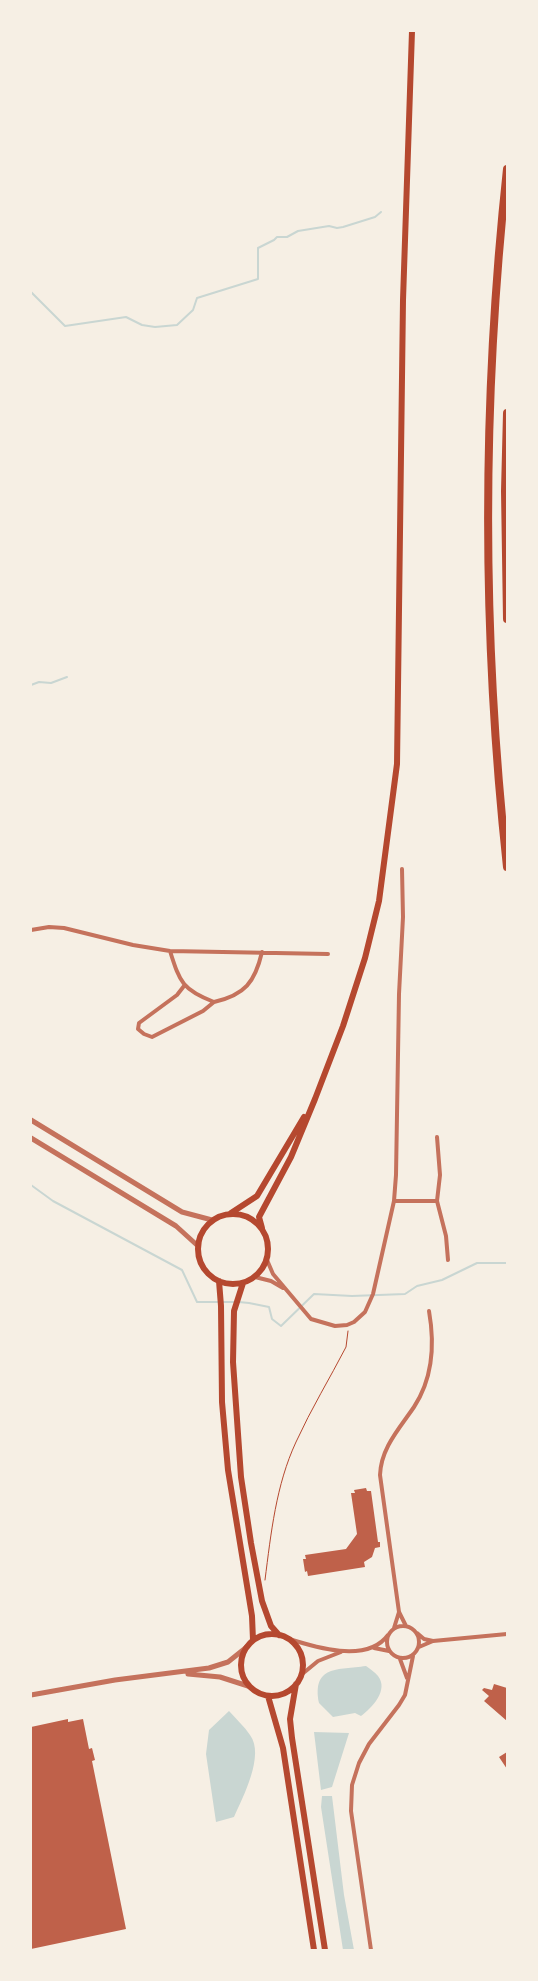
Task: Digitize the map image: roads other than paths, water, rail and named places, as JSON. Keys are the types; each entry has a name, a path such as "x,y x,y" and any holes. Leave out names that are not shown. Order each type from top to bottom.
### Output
{"highway":[{"path":"507,170 501,230 491,385 489,539 496,741 507,867"},
{"path":"507,413 507,619"}],"main road":[{"path":"315,1099 257,1196 231,1213 221,1215 212,1220 202,1231 198,1246 201,1264 208,1274 219,1281 231,1284 243,1283 255,1277 267,1260 269,1249 259,1216 291,1157 315,1099 343,1026 372,935 389,836 397,764 403,300 412,31"},
{"path":"231,1213 248,1217 262,1228"},
{"path":"219,1281 222,1402 228,1470 252,1616 253,1640"},
{"path":"243,1283 234,1311 233,1362 241,1477 262,1601 271,1626 296,1646 301,1657 301,1675 296,1684 290,1719 325,1950"},
{"path":"283,1637 268,1634 253,1640 241,1660 242,1672 248,1686 259,1694 268,1696 279,1695 288,1691 296,1684"},
{"path":"268,1696 283,1748 314,1950"}],"street":[{"path":"267,1260 273,1274 311,1319 330,1324 347,1325 365,1312 368,1306 376,1284 394,1201 399,986 403,917 402,869"},
{"path":"31,930 49,927 64,928 133,945 170,951 328,954"},
{"path":"170,951 184,986 190,991 214,1002"},
{"path":"184,986 178,995 139,1022 138,1029 152,1037 203,1011 214,1002 239,993 255,976 262,952"},
{"path":"31,1120 182,1212 212,1220"},
{"path":"437,1137 440,1175 437,1201 446,1236 448,1260"},
{"path":"31,1138 176,1226 198,1246"},
{"path":"394,1201 437,1201"},
{"path":"255,1277 271,1281 285,1289"},
{"path":"374,1648 382,1643 394,1628 398,1612 380,1475 380,1461 387,1446 415,1406 428,1376 433,1343 429,1311"},
{"path":"398,1612 406,1626 416,1631 424,1639 433,1641"},
{"path":"394,1628 406,1626"},
{"path":"416,1631 419,1636 419,1647"},
{"path":"371,1950 351,1811 354,1774 363,1754 405,1695 413,1656 419,1647 433,1641 507,1634"},
{"path":"388,1635 387,1646 389,1651"},
{"path":"283,1637 312,1646 343,1651 374,1648 389,1651 400,1658 408,1680"},
{"path":"31,1695 114,1680 175,1674 209,1668 228,1662 248,1646"},
{"path":"301,1675 318,1661 343,1651"},
{"path":"400,1658 413,1656"},
{"path":"175,1674 220,1677 248,1686"}],"waterway":[{"path":"31,292 65,326 126,317 142,325 155,327 177,325 193,310 197,298 258,279 258,248 277,237 287,237 298,231 329,226 343,227 375,217 381,212"},
{"path":"31,685 39,682 51,683 67,677"},
{"path":"31,1185 53,1201 182,1270 197,1302 234,1302"},
{"path":"239,1302 269,1307 272,1319 281,1326 314,1294 352,1296 405,1294 417,1286 442,1280 477,1263 507,1263"}]}
